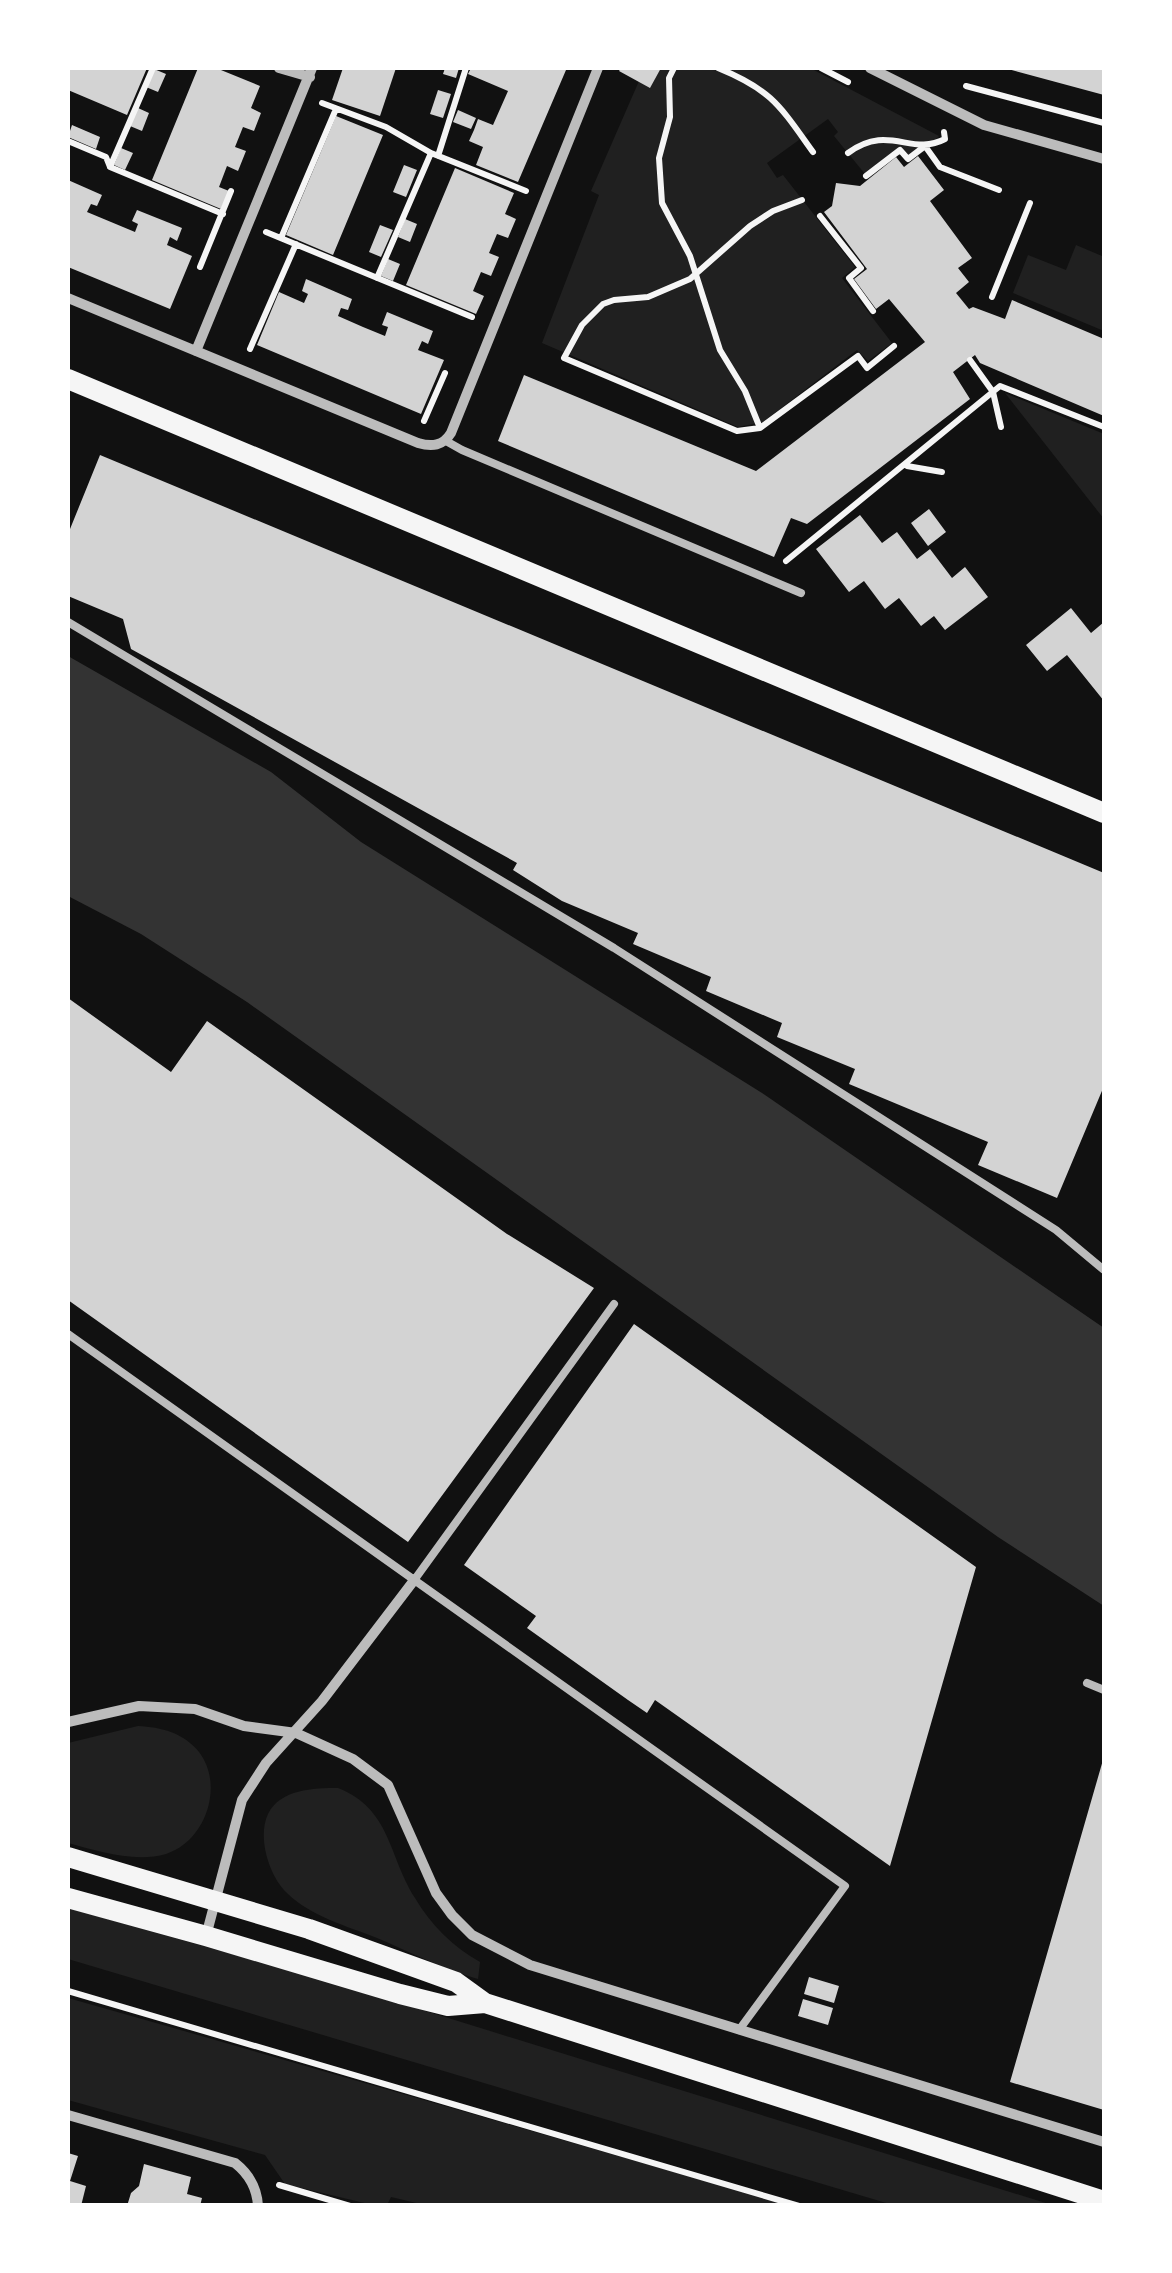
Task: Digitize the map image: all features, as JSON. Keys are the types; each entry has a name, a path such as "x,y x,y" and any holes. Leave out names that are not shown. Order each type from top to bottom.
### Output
{"main road":[{"path":"68,380 1104,813"},
{"path":"68,1857 309,1929 456,1982 486,2004 1104,2201"},
{"path":"68,1898 400,1994 448,2006 486,2004"}],"street":[{"path":"196,350 311,72 279,68"},
{"path":"68,298 418,443 427,446 446,441 598,68"},
{"path":"870,68 984,125 1104,159"},
{"path":"206,1936 242,1800 266,1762 296,1733 415,1580"},
{"path":"68,1722 98,1718 118,1709 166,1706 195,1709 244,1726 296,1733 352,1758 388,1785 436,1892 472,1935 530,1965 1104,2142"},
{"path":"68,2114 235,2163 253,2185 258,2206"}],"lane":[{"path":"446,441 801,593"},
{"path":"68,622 614,948 1056,1230 1104,1270"},
{"path":"415,1580 614,1304"},
{"path":"68,1334 845,1886 739,2030"},
{"path":"1087,1683 1104,1690"}],"path":[{"path":"110,167 153,68"},
{"path":"377,278 434,154 466,68"},
{"path":"674,68 668,78 670,117 660,158 662,203 697,275 714,336 745,391 760,428"},
{"path":"718,68 770,94 813,152"},
{"path":"949,82 1104,123"},
{"path":"302,96 386,127 434,154 546,199"},
{"path":"281,238 336,108"},
{"path":"848,154 865,142 888,138 934,146 945,139 944,132"},
{"path":"68,141 106,157 110,167 494,326"},
{"path":"866,176 900,150 908,159 924,146"},
{"path":"924,146 940,166 998,190"},
{"path":"194,283 236,180"},
{"path":"802,200 773,211 750,226 697,275 648,297 603,304 582,326 564,358 737,432 760,428 858,356 867,368 894,346"},
{"path":"992,297 1030,203"},
{"path":"820,216 862,268 849,278 873,312"},
{"path":"240,369 296,244"},
{"path":"970,360 992,392 1001,427"},
{"path":"766,578 1000,386 1104,427"},
{"path":"906,466 942,472"},
{"path":"68,1991 800,2206"},
{"path":"253,2185 275,2184 350,2206"}],"shaded area":[{"path":"661,68 810,68 939,136 923,153 919,149 905,159 898,150 865,174 834,136 838,132 828,119 767,163 777,178 783,175 855,267 842,278 892,343 868,361 857,350 763,422 738,427 542,343 599,195 591,191 639,81 650,87"},
{"path":"1076,245 1102,256 1104,252 1104,331 1013,293 1028,255 1066,270"},
{"path":"1005,393 1104,434 1104,519"},
{"path":"68,656 271,772 361,842 765,1095 1104,1328 1104,1606 998,1537 247,1002 141,934 68,896"},
{"path":"138,1726 172,1732 199,1752 210,1781 207,1811 200,1825 180,1848 154,1856 116,1855 68,1843 68,1743"},
{"path":"338,1788 369,1808 379,1821 421,1908 452,1942 480,1962 478,1979 341,1925 296,1901 281,1886 264,1845 268,1814 289,1795"},
{"path":"68,1908 332,1982 1052,2205 893,2205 68,1959"},
{"path":"68,1998 789,2205 429,2206 391,2197 387,2205 377,2206 285,2184 265,2155 68,2100"}],"building":[{"path":"68,68 147,68 127,115 68,90"},
{"path":"198,68 216,68 260,86 251,108 261,113 254,131 243,127 235,147 246,151 238,171 227,166 219,187 229,191 221,209 152,180"},
{"path":"343,68 396,68 380,116 332,100"},
{"path":"445,68 459,68 456,78 443,74"},
{"path":"471,68 566,70 518,182 476,165 483,147 469,141 478,119 493,125 508,91 468,74"},
{"path":"661,68 650,88 619,71"},
{"path":"1104,68 1104,95 1008,69"},
{"path":"154,69 166,74 158,92 146,87"},
{"path":"438,90 451,94 443,118 430,114"},
{"path":"138,108 149,113 142,131 130,126"},
{"path":"458,110 476,118 471,129 453,122"},
{"path":"336,116 383,135 333,255 286,235"},
{"path":"72,125 100,137 96,149 68,137"},
{"path":"121,148 133,153 125,170 114,165"},
{"path":"918,156 944,190 930,201 972,258 958,268 969,282 956,293 969,309 1005,319 1012,300 1104,339 1104,416 980,363 975,355 953,372 970,399 807,524 791,518 774,557 498,441 524,375 756,471 925,342 889,299 876,309 854,279 867,269 824,212 832,206 836,183 860,186 896,157 904,167"},
{"path":"404,165 417,170 406,197 393,192"},
{"path":"455,168 514,193 505,214 516,219 508,238 497,234 489,253 499,257 491,276 481,272 473,291 484,296 476,314 406,285"},
{"path":"68,180 102,195 97,206 91,204 87,212 135,232 138,224 132,221 137,210 182,228 177,241 170,237 167,245 192,256 170,309 68,267"},
{"path":"405,219 417,224 410,242 398,237"},
{"path":"380,225 393,230 381,257 369,252"},
{"path":"388,259 400,264 393,281 381,276"},
{"path":"306,279 352,299 348,310 341,308 338,316 363,327 385,336 388,327 382,325 387,312 433,331 428,344 422,341 418,350 444,360 421,414 257,345 279,292 304,303 308,294 302,291"},
{"path":"100,455 1104,873 1104,1086 1057,1198 978,1165 988,1142 849,1084 855,1069 777,1037 782,1023 706,991 711,977 633,944 638,933 562,901 513,870 517,863 131,649 123,619 68,596 68,534"},
{"path":"929,509 946,532 928,546 911,523"},
{"path":"860,515 882,543 897,532 917,559 930,549 952,578 965,567 988,597 945,630 934,616 921,626 899,598 885,609 864,581 849,592 816,549"},
{"path":"1071,608 1091,633 1104,622 1104,701 1067,655 1047,671 1026,645"},
{"path":"68,998 171,1072 207,1021 507,1234 594,1288 408,1542 68,1300"},
{"path":"634,1324 976,1567 890,1866 655,1700 647,1713 628,1700 527,1628 536,1616 464,1565"},
{"path":"1104,1760 1104,2110 1010,2082"},
{"path":"809,1977 839,1986 834,2003 804,1994"},
{"path":"803,1999 833,2008 828,2025 798,2016"},
{"path":"68,2153 78,2156 70,2181 86,2186 81,2206 68,2206"},
{"path":"144,2164 191,2177 187,2194 202,2198 200,2206 127,2206 131,2193 139,2186"}]}
